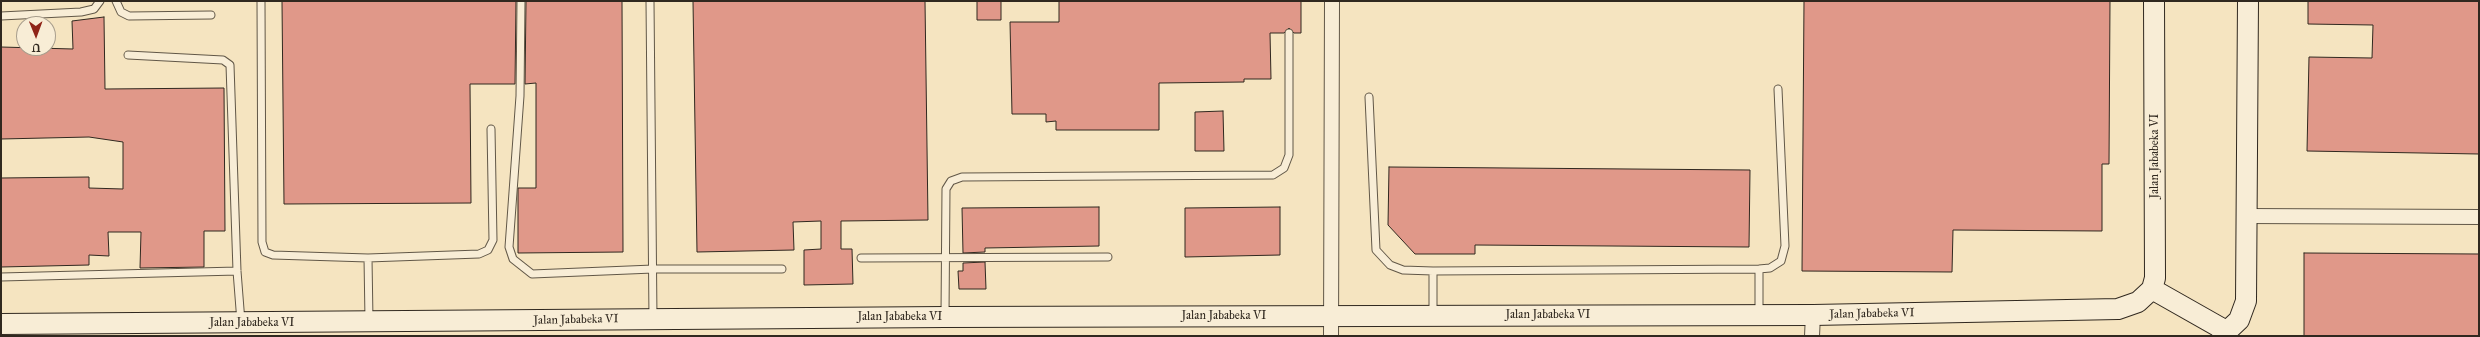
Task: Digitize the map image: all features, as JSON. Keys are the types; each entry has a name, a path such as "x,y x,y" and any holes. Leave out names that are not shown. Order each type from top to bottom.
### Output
{"street":[{"path":"1331,336 1332,1"},
{"name":"Jalan Jababeka VI","path":"1,324 945,317 1813,315 2118,309 2138,302 2152,289 2155,278 2154,1"},
{"path":"2152,289 2225,334 2239,320 2246,301 2248,1"},
{"path":"2246,216 2479,217"},
{"path":"1812,336 1813,315"}],"lane":[{"path":"1,16 81,12 94,9 100,1"},
{"path":"116,1 121,12 129,16 211,15"},
{"path":"261,1 262,242 265,252 272,255 368,258 479,254 488,250 493,240 491,129"},
{"path":"521,1 520,96 509,247 513,259 532,274 652,269 782,269"},
{"path":"650,1 653,319"},
{"path":"945,317 946,189 951,181 962,177 1273,175 1284,168 1289,155 1289,33"},
{"path":"128,55 223,60 230,65 237,271 241,323"},
{"path":"1369,97 1376,250 1390,265 1403,270 1433,272 1759,270 1770,268 1781,261 1785,246 1778,89"},
{"path":"861,258 945,259 1108,257"},
{"path":"368,258 369,322"},
{"path":"1759,270 1759,314"},
{"path":"1,277 237,271"},
{"path":"1433,272 1433,316"}],"building":[{"path":"282,1 516,1 515,84 470,84 471,203 284,204"},
{"path":"526,1 622,1 623,252 518,253 518,188 536,188 536,83 525,84"},
{"path":"693,1 925,1 928,220 841,221 841,249 852,249 853,284 804,285 804,250 821,249 821,221 793,222 794,250 697,252"},
{"path":"977,1 1001,1 1001,20 977,20"},
{"path":"1059,1 1301,1 1301,33 1294,33 1289,28 1284,33 1270,33 1271,79 1244,79 1244,82 1159,83 1159,130 1056,130 1056,121 1046,122 1046,114 1012,114 1010,22 1059,22"},
{"path":"1804,1 2110,1 2109,164 2102,164 2102,231 1953,230 1952,272 1802,271"},
{"path":"2308,1 2479,1 2479,154 2307,151 2309,57 2372,58 2373,25 2308,24"},
{"path":"104,17 105,89 224,88 225,231 204,231 204,267 140,268 141,232 108,232 109,256 89,255 89,265 1,267 1,178 89,177 89,188 123,189 123,142 89,137 1,139 1,47 16,47 16,56 56,56 56,49 73,49 72,21"},
{"path":"1223,111 1224,151 1195,151 1195,112"},
{"path":"1389,167 1750,170 1749,247 1475,245 1475,254 1415,254 1388,225"},
{"path":"1099,207 1099,246 985,248 985,252 963,253 962,208"},
{"path":"1280,207 1280,255 1185,257 1185,208"},
{"path":"2304,253 2479,254 2479,336 2304,336"},
{"path":"985,262 986,289 959,289 958,271 963,271 963,263"}]}
